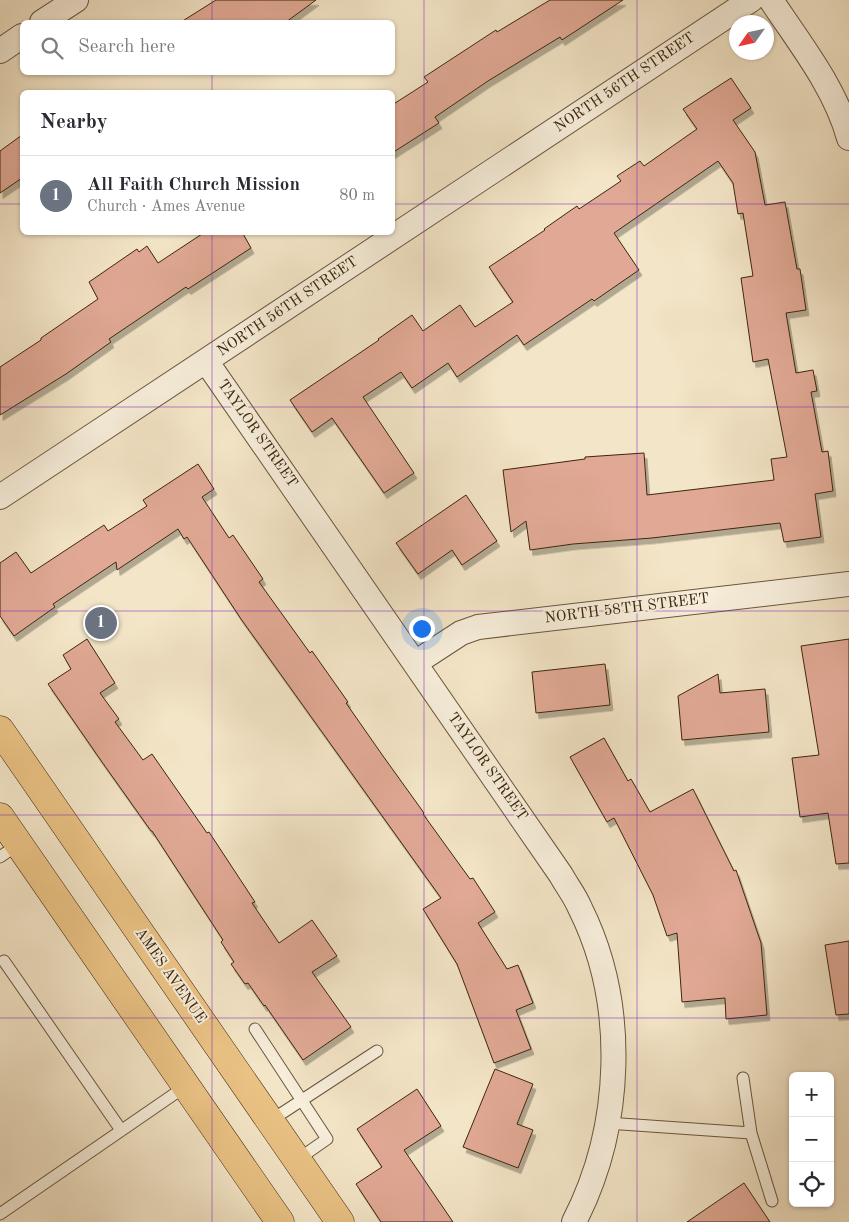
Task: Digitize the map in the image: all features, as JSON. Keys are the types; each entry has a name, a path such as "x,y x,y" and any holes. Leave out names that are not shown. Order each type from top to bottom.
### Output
{"main road":[{"name":"AMES AVENUE","path":"0,730 340,1222"},
{"path":"0,817 9,850 186,1086 280,1222"}],"street":[{"path":"45,20 76,0"},
{"name":"NORTH 56TH STREET","path":"0,497 750,0"},
{"path":"771,0 829,87 843,117 849,138"},
{"path":"0,51 20,37"},
{"name":"TAYLOR STREET","path":"206,361 561,875 580,908 595,944 605,981 611,1016 613,1077 607,1123 600,1156 582,1206 574,1222"},
{"name":"NORTH 58TH STREET","path":"415,663 461,632 478,627 849,584"}],"lane":[{"path":"1,960 121,1130"},
{"path":"255,1029 327,1138 297,1160"},
{"path":"270,1121 377,1051"},
{"path":"743,1078 751,1133 772,1201"},
{"path":"0,1214 186,1086"},
{"path":"607,1123 751,1133"}],"building":[{"path":"216,0 316,0 289,20 184,20"},
{"path":"550,0 623,0 562,40 560,37 488,81 435,117 439,123 395,151 395,103 428,82 424,77 496,30 497,32"},
{"path":"731,78 751,108 733,120 755,152 765,205 785,202 797,269 800,269 806,310 786,313 796,373 813,370 817,391 811,392 822,452 828,451 833,491 815,494 821,537 784,542 780,523 530,550 526,521 511,532 503,470 585,459 585,457 644,453 647,495 774,480 771,459 787,457 768,359 753,362 741,278 753,276 743,213 738,214 733,183 718,161 614,233 639,270 594,301 592,299 524,345 517,335 457,377 448,363 412,388 401,372 363,397 414,473 384,493 332,418 312,432 290,400 379,340 412,315 423,331 460,305 475,327 513,302 489,267 577,206 579,209 621,181 617,176 640,161 644,166 697,129 683,109"},
{"path":"20,136 20,179 0,193 0,151"},
{"path":"200,235 244,235 251,248 188,289 186,287 109,339 111,342 66,374 0,415 0,367 98,299 89,282 137,249 139,252 147,246 158,263"},
{"path":"198,464 214,489 202,497 229,538 233,535 263,579 259,582 310,653 312,651 423,814 470,879 473,878 495,912 478,923 507,969 518,965 533,1003 516,1010 531,1049 494,1063 457,964 423,909 441,898 241,619 187,537 184,539 178,529 117,570 116,562 53,604 55,607 14,636 0,616 0,563 16,552 31,573 104,525 108,531 147,506 143,500"},
{"path":"466,495 497,541 462,565 452,550 418,574 396,543"},
{"path":"87,639 115,683 100,693 119,719 115,722 143,760 152,754 207,833 209,832 255,902 252,903 279,943 312,920 337,956 312,972 351,1027 303,1060 265,1005 248,983 245,984 231,964 234,962 221,942 223,940 152,831 48,684 71,669 63,655"},
{"path":"849,639 849,863 836,864 828,813 800,817 792,758 819,755 801,646"},
{"path":"605,664 610,705 536,713 532,672"},
{"path":"718,674 720,693 765,689 769,732 682,740 678,696"},
{"path":"604,738 628,781 631,779 650,812 693,789 734,871 736,870 761,943 767,1015 726,1019 725,998 682,1002 677,933 667,936 653,895 614,818 607,822 570,757"},
{"path":"849,941 849,1014 836,1015 825,945"},
{"path":"495,1069 533,1084 517,1124 533,1130 518,1168 463,1147"},
{"path":"417,1089 441,1126 404,1150 453,1222 381,1222 356,1184 382,1167 357,1129"},
{"path":"744,1183 770,1222 687,1222"}],"place":[{"name":"All Faith Church Mission","path":"101,623"}]}
